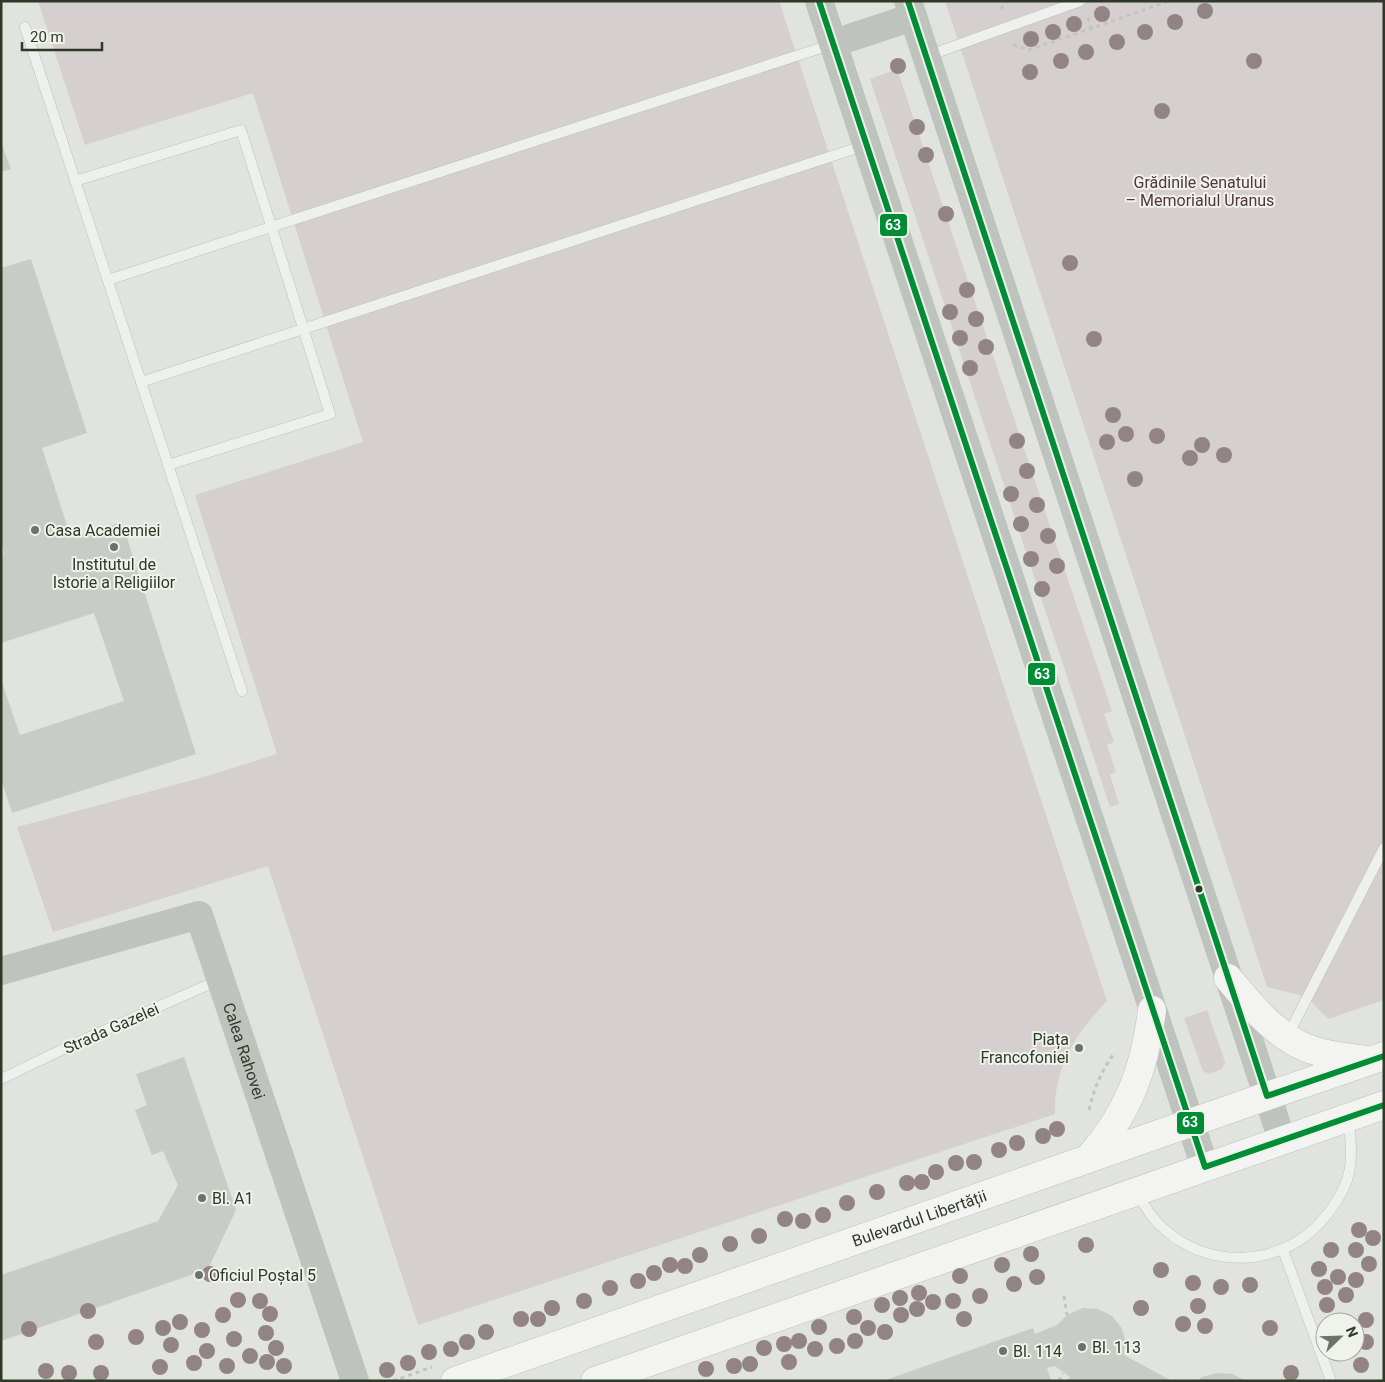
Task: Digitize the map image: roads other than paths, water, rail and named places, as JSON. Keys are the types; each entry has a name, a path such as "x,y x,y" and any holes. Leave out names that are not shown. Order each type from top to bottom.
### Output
{"main road":[{"path":"820,1 1205,1167"},
{"path":"834,43 910,9 1282,1140"},
{"name":"Calea Rahovei","path":"1,971 199,915 355,1381"},
{"path":"1228,978 1262,1017 1287,1037 1302,1046 1321,1052 1377,1059"},
{"path":"1088,1159 1121,1115 1134,1088 1146,1054 1152,1010"},
{"name":"Bulevardul Libertății","path":"448,1372 1088,1159 1377,1059"},
{"path":"595,1381 1384,1105"}],"lane":[{"path":"926,56 1080,1"},
{"path":"25,27 242,691"},
{"path":"108,280 834,43"},
{"path":"75,181 240,130 330,414 168,465"},
{"path":"141,382 867,145"},
{"path":"1287,1037 1384,848"},
{"name":"Strada Gazelei","path":"1,1079 76,1043 221,979"},
{"path":"1137,1192 1148,1212 1164,1229 1179,1240 1207,1254 1236,1258 1260,1257 1282,1250 1307,1236 1325,1218 1338,1200 1348,1175 1352,1156 1348,1117"},
{"path":"1282,1250 1331,1381"}],"place":[{"name":"Casa Academiei","path":"35,530"},
{"name":"Institutul de Istorie a Religiilor","path":"114,547"},
{"name":"Piața Francofoniei","path":"1079,1048"},
{"name":"Bl. A1","path":"202,1198"},
{"name":"Oficiul Poștal 5","path":"199,1275"},
{"name":"Bl. 113","path":"1082,1347"},
{"name":"Bl. 114","path":"1003,1351"}],"park label":[{"name":"Grădinile Senatului – Memorialul Uranus","path":"1200,191"}]}
